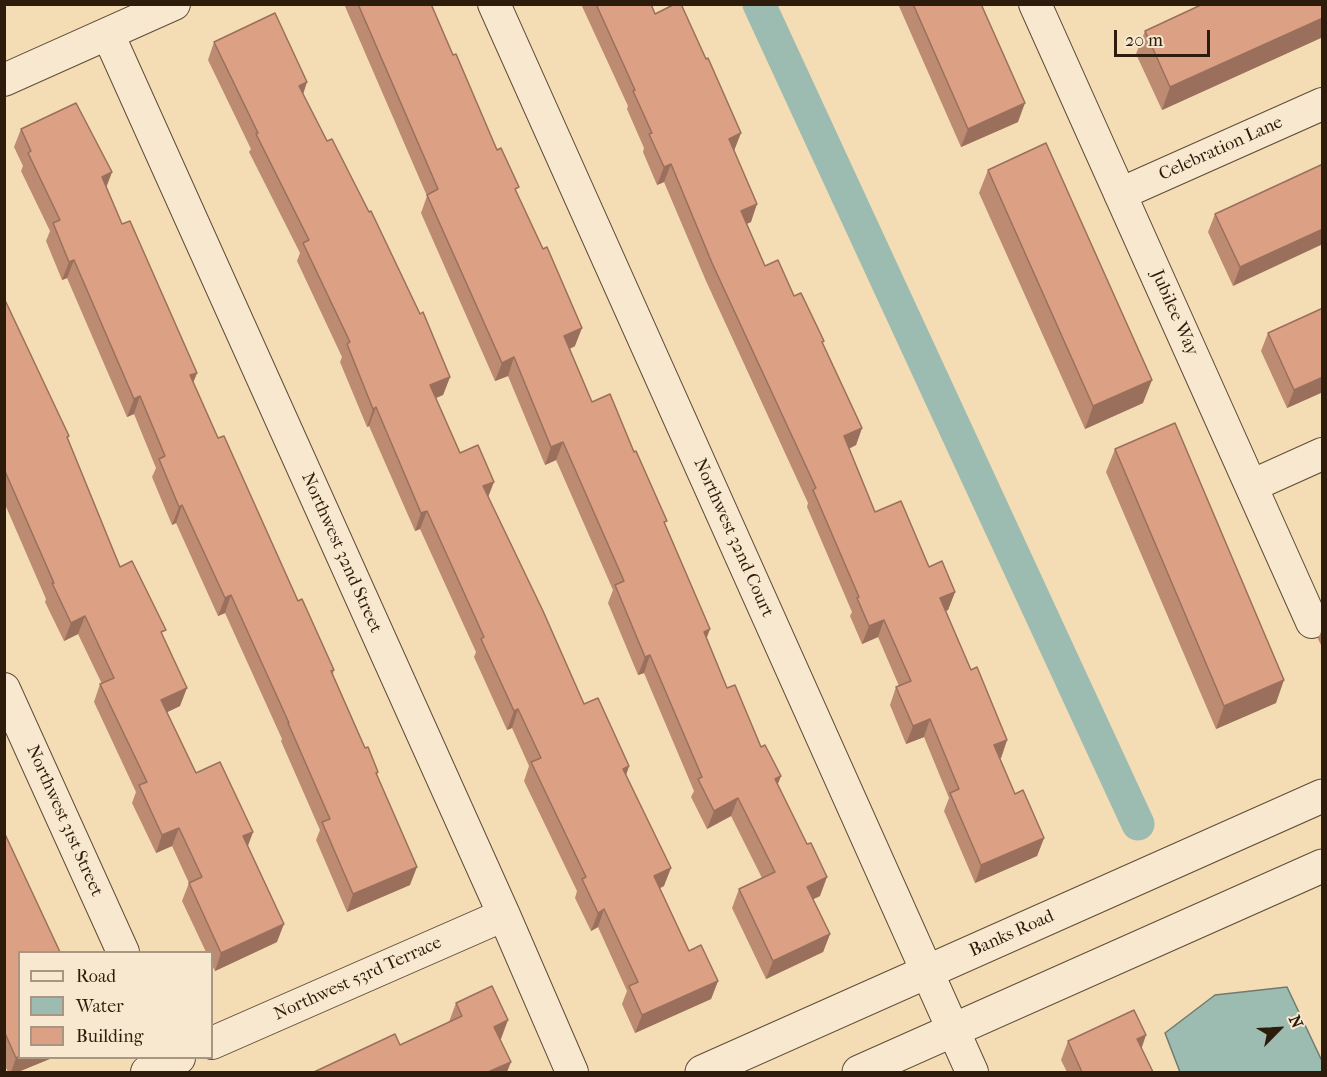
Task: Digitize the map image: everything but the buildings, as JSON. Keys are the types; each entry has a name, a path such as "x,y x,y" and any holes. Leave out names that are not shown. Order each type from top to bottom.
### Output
{"street":[{"path":"4,80 174,4"},
{"name":"Northwest 32nd Court","path":"494,4 972,1072"},
{"name":"Jubilee Way","path":"1035,4 1312,622"},
{"name":"Northwest 32nd Street","path":"108,34 504,915 572,1072"},
{"name":"Celebration Lane","path":"1120,194 1323,104"},
{"path":"1251,486 1323,454"},
{"name":"Northwest 31st Street","path":"4,689 123,951"},
{"name":"Banks Road","path":"702,1072 1323,796"},
{"path":"860,1072 1323,866"},
{"name":"Northwest 53rd Terrace","path":"213,1043 504,915"}],"water":[{"path":"1287,987 1322,1061 1322,1072 1180,1072 1165,1033 1215,995"}],"waterway":[{"path":"759,4 1138,824"}]}
